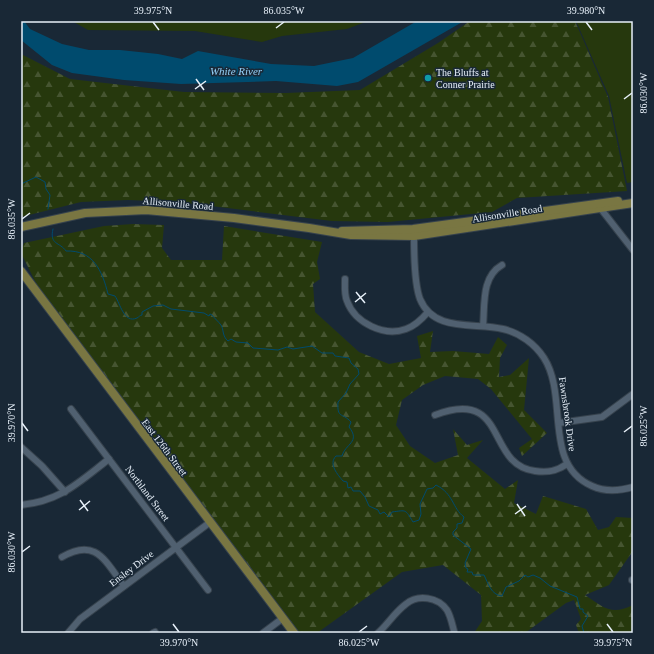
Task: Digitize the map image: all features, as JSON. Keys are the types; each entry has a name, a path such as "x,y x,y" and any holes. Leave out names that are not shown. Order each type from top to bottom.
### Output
{"main road":[{"name":"Allisonville Road","path":"335,232 358,229 413,229 633,198"},
{"name":"Allisonville Road","path":"21,226 85,213 146,210 234,218 351,235 414,236 633,203"},
{"name":"East 126th Street","path":"21,271 209,523 294,633"}],"street":[{"path":"601,209 633,250"},
{"path":"345,279 345,292 349,306 359,318 374,328 388,332 405,329 414,325 428,312 418,292 414,236"},
{"path":"483,326 487,282 492,273 502,265"},
{"name":"Fawnsbrook Drive","path":"428,312 437,319 448,323 504,329 518,335 540,353 553,377 562,446 567,464 579,478 598,488 616,490 633,486"},
{"path":"559,423 602,417 633,394"},
{"path":"435,415 460,408 469,409 479,413 490,424 509,456 524,469 548,472 567,464"},
{"name":"Northland Street","path":"71,409 208,590"},
{"path":"21,447 42,466 65,492"},
{"path":"21,505 49,500 65,492 109,459"},
{"name":"Ensley Drive","path":"68,633 77,621 209,523"},
{"path":"62,558 79,549 95,552 104,559 124,586"},
{"path":"378,633 407,603 420,598 431,599 444,607 450,616 454,631"},
{"path":"263,633 283,618"}],"green space":[{"path":"72,21 368,21 347,29 282,36 262,42 195,31 88,30"},
{"path":"470,21 575,21 608,97 627,191 517,198 492,212 388,222 332,221 178,202 128,200 81,202 21,217 21,54 70,79 184,92 286,93 360,90 438,43"},
{"path":"576,21 633,21 633,182 627,183 609,96"},
{"path":"133,224 164,225 162,248 171,260 222,260 224,226 322,242 317,262 320,279 313,284 315,312 359,352 389,364 421,358 417,336 433,331 430,352 453,351 489,354 498,337 507,345 500,358 499,377 510,375 529,358 524,410 547,433 522,456 519,448 532,439 491,389 478,379 445,376 423,385 402,400 396,425 410,446 435,463 458,455 453,429 467,445 483,440 467,458 505,489 518,480 514,503 536,514 543,496 586,509 598,530 609,527 616,517 633,518 633,551 609,585 585,595 608,609 619,610 633,605 633,633 579,633 576,625 581,619 574,600 566,603 525,633 474,633 482,621 481,595 443,565 402,572 317,633 297,633 38,287 21,253 24,243 104,226"}],"water":[{"name":"White River","path":"21,21 24,21 30,29 62,44 89,50 120,50 158,54 182,59 198,51 271,64 314,66 353,58 417,21 464,21 358,82 337,86 276,81 181,84 124,80 72,73 52,65 21,40"}],"waterway":[{"path":"21,184 36,177 45,182 46,189 50,195 48,209"},
{"path":"53,229 52,238 56,243 66,251 83,254 95,263 103,277 108,294 115,296 123,312 129,318 137,318 142,315 142,312 153,306 163,305 171,309 204,313 209,316 210,314 212,315 221,325 228,341 231,339 236,342 248,343 253,348 278,350 287,347 293,349 312,346 322,353 333,353 335,356 349,358 351,363 358,369 359,374 338,402 338,411 351,422 349,427 352,432 353,440 342,456 336,456 333,462 333,466 339,476 343,481 347,482 348,488 351,487 353,491 360,491 365,497 369,506 378,510 380,514 384,512 389,517 392,512 405,511 413,522 419,520 421,514 420,504 427,489 433,488 436,485 450,497 464,517 462,523 457,524 457,528 453,532 453,535 471,549 465,563 466,568 468,569 467,572 472,572 473,575 484,575 493,591 502,596 506,587 519,581 525,575 528,577 533,575 540,578 550,586 577,597 580,609 583,609 583,612 588,616 582,626 584,633"}],"place":[{"name":"The Bluffs at Conner Prairie","path":"428,78"}]}
